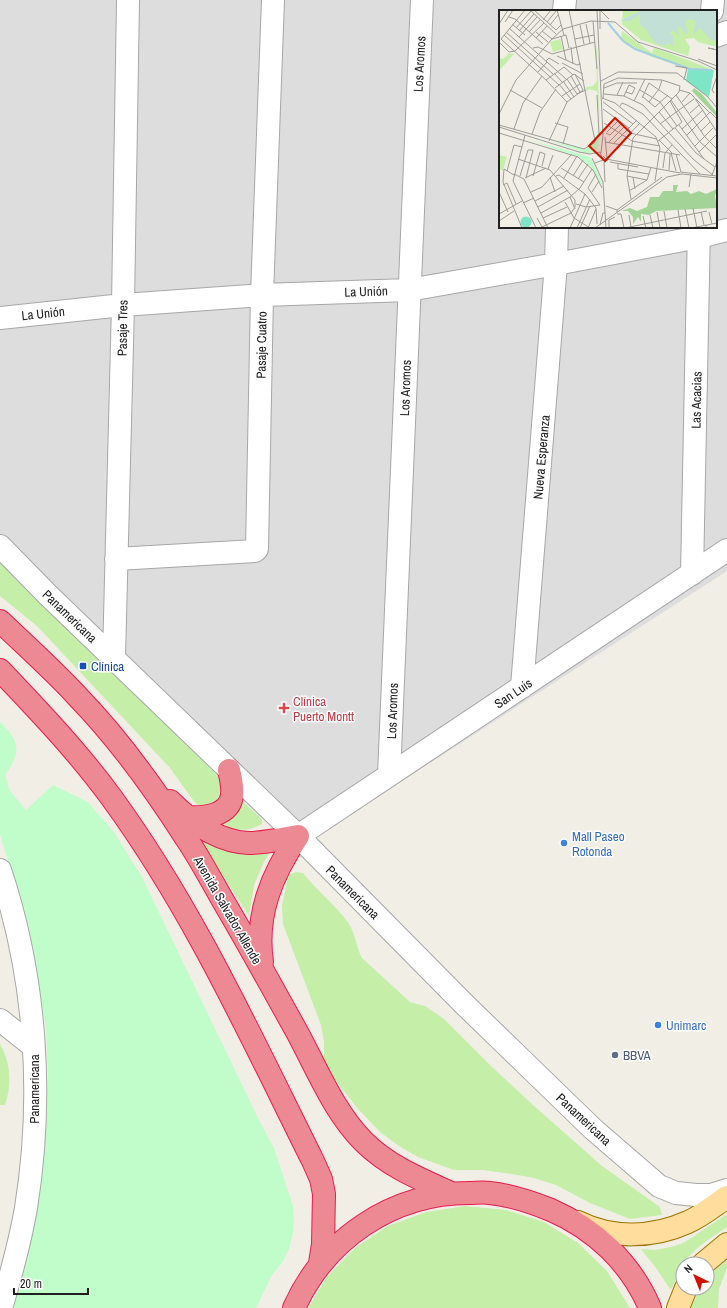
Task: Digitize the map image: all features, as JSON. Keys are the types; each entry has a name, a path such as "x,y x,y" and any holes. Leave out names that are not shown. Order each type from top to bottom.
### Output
{"highway":[{"name":"Avenida Salvador Allende","path":"0,621 79,698 138,768 187,839 263,969 334,1102 363,1142 392,1164 450,1193"},
{"path":"0,670 57,730 107,792 150,855 209,955 313,1161 321,1180 325,1205 323,1244 320,1263"},
{"path":"138,768 172,804 206,830 220,836 235,841 249,843 298,836"},
{"path":"188,817 201,818 208,816 224,809 230,804 232,782 229,770"},
{"path":"263,969 260,934 261,917 265,900 282,862 298,836"},
{"path":"294,1308 301,1291 320,1263 347,1236 378,1215 414,1201 450,1193 489,1193 527,1200 562,1215 580,1225 597,1237 626,1267 638,1284 650,1308"}],"main road":[{"path":"562,1215 581,1224 601,1230 621,1234 642,1235 666,1231 689,1222 727,1197"},
{"path":"713,1256 727,1244"},
{"path":"678,1308 683,1296"}],"street":[{"name":"Pasaje Tres","path":"114,657 123,305 128,0"},
{"name":"Pasaje Cuatro","path":"116,559 256,550 262,295 273,0"},
{"name":"Los Aromos","path":"389,776 408,290 422,0"},
{"path":"564,10 565,0"},
{"path":"712,10 713,0"},
{"path":"717,36 727,32"},
{"name":"Nueva Esperanza","path":"522,687 558,228"},
{"name":"La Unión","path":"0,318 123,305 262,295 408,290 556,264 699,232 727,230"},
{"name":"Las Acacias","path":"692,574 699,232"},
{"name":"Panamericana","path":"0,546 48,595 298,836 460,999 594,1129 659,1186 676,1193 696,1195 711,1195 727,1190"},
{"name":"San Luis","path":"298,836 727,550"},
{"name":"Panamericana","path":"0,870 13,912 26,973 33,1046 36,1101 29,1186 21,1234 1,1308"},
{"path":"0,1020 33,1046"}],"shaded area":[{"path":"0,0 727,0 727,571 311,840 0,534"}],"green space":[{"path":"0,559 222,780 221,802 200,807 193,800 170,768 37,626 0,596"},
{"path":"0,722 12,735 16,747 14,760 5,775 10,791 26,810 53,785 88,802 114,832 142,877 260,1122 274,1148 293,1206 293,1233 289,1249 282,1263 272,1275 256,1308 13,1308 27,1259 37,1211 47,1120 48,1074 46,1028 35,964 21,902 0,835"},
{"path":"241,800 260,817 262,824 251,829 238,830 230,828 219,820"},
{"path":"193,829 274,846 264,862 254,885 249,916"},
{"path":"296,872 303,873 344,917 355,937 358,950 362,958 410,1002 425,1006 444,1019 492,1067 602,1166 660,1207 662,1215 630,1219 590,1203 556,1185 534,1178 483,1170 454,1170 418,1157 399,1146 380,1132 358,1109 334,1078 324,1059 324,1042 321,1025 283,924 282,905 288,878 291,874"},
{"path":"0,1044 4,1051 9,1074 9,1090 5,1105 0,1105"},
{"path":"466,1206 506,1210 544,1222 578,1243 607,1271 630,1308 308,1308 327,1277 355,1248 388,1226 426,1212"},
{"path":"727,1214 727,1227 713,1236 689,1256 675,1256 675,1281 670,1289 641,1249 656,1250 685,1242"},
{"path":"727,1260 727,1268 719,1289 718,1308 691,1308 696,1296 715,1296 715,1270"}],"place":[{"name":"Clínica","path":"83,666"},
{"name":"Clínica Puerto Montt","path":"284,708"},
{"name":"Mall Paseo Rotonda","path":"564,843"},
{"name":"Unimarc","path":"658,1025"},
{"name":"BBVA","path":"615,1055"}]}
